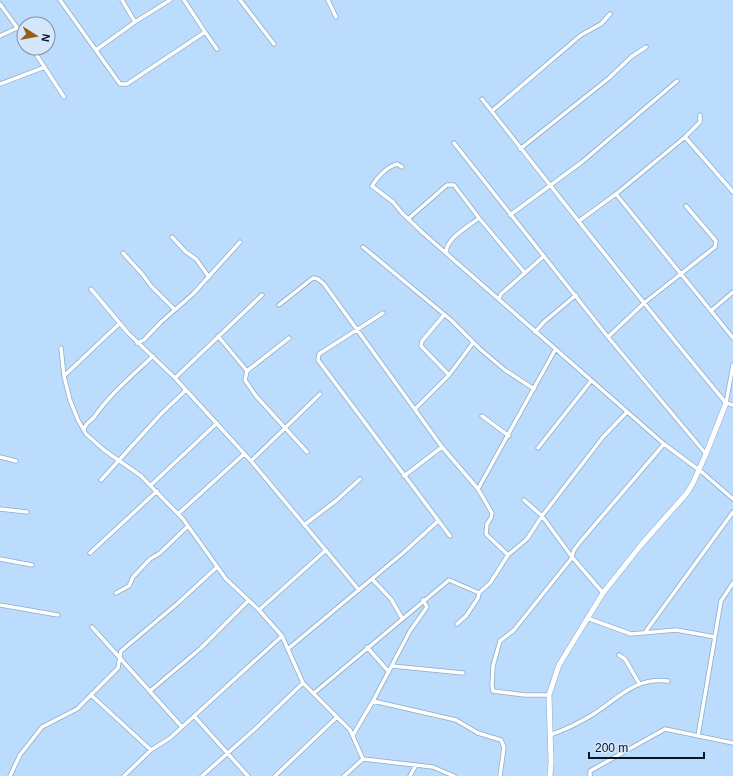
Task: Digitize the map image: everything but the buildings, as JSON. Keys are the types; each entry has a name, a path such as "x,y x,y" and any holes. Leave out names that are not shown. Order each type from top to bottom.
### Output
{"street":[{"path":"60,0 120,84 128,84 205,32"},
{"path":"122,0 136,22"},
{"path":"96,50 170,0"},
{"path":"184,0 217,49"},
{"path":"240,0 274,44"},
{"path":"328,0 336,17"},
{"path":"0,4 16,27"},
{"path":"492,111 582,35 601,24 610,14"},
{"path":"0,36 16,28"},
{"path":"520,149 609,78 631,57 646,47"},
{"path":"37,56 64,97"},
{"path":"0,84 45,67"},
{"path":"510,215 616,134 677,81"},
{"path":"482,99 549,186 726,403 733,405"},
{"path":"579,221 616,194 685,137 700,122 700,115"},
{"path":"685,137 695,145 733,192"},
{"path":"454,142 510,215 576,295 608,337 706,454"},
{"path":"402,167 397,164 393,165 380,175 372,186 393,202 408,219 555,350 664,444 700,470 733,499"},
{"path":"408,219 449,184 454,185 479,218 525,273"},
{"path":"616,194 680,274 712,310 733,338"},
{"path":"608,337 644,303 714,249 716,241 686,206"},
{"path":"446,253 446,248 449,242 479,218"},
{"path":"172,237 186,252 196,259 209,277"},
{"path":"137,342 144,340 174,309 193,294 240,242"},
{"path":"363,247 451,320 473,343 506,370 534,389"},
{"path":"123,253 144,275 151,286 174,309"},
{"path":"499,299 501,294 544,256"},
{"path":"279,305 313,278 318,279 324,284 356,331 442,447 478,489 492,515 487,524 486,534 508,555"},
{"path":"91,289 137,342 175,378 251,461 359,590"},
{"path":"712,310 733,292"},
{"path":"175,378 262,295"},
{"path":"536,332 544,322 576,295"},
{"path":"383,313 320,354 318,360 450,536"},
{"path":"444,315 422,341 421,346 424,351 449,375"},
{"path":"64,376 120,323"},
{"path":"218,336 247,371"},
{"path":"289,338 247,371 245,380 256,396 307,452"},
{"path":"143,347 144,340"},
{"path":"415,409 449,375 473,343"},
{"path":"61,348 64,376 75,414 84,430 90,438 157,491 203,544 217,567 282,636 303,683 337,716 353,735 363,759"},
{"path":"478,489 555,350"},
{"path":"84,430 85,425 93,418 116,390 153,356"},
{"path":"550,776 549,695 559,665 603,593 641,544 687,493 700,470 726,403 733,365"},
{"path":"538,448 591,381"},
{"path":"101,480 170,404 186,390"},
{"path":"251,461 320,394"},
{"path":"457,624 466,616 478,598 479,593 490,583 508,555 527,539 542,516 603,437 627,412"},
{"path":"482,416 508,436"},
{"path":"151,485 216,423"},
{"path":"549,695 525,695 494,692 492,686 493,666 502,638 514,630 572,557 574,550 580,542 664,444"},
{"path":"404,476 442,447"},
{"path":"178,514 244,454"},
{"path":"0,458 16,460"},
{"path":"304,525 337,500 360,479"},
{"path":"90,553 157,491"},
{"path":"524,500 542,516 572,557 603,593"},
{"path":"0,509 27,512"},
{"path":"646,631 733,512"},
{"path":"288,648 372,579 438,521"},
{"path":"116,593 129,586 134,577 150,559 160,553 188,526"},
{"path":"259,610 326,550"},
{"path":"0,559 32,565"},
{"path":"10,776 20,755 42,727 77,709 91,694 114,674 119,667 121,651 178,603 217,567"},
{"path":"372,579 391,599 402,618"},
{"path":"314,693 423,600 449,580 479,593"},
{"path":"698,736 721,601 733,582"},
{"path":"353,735 390,672 410,631 427,607 423,600"},
{"path":"150,691 201,648 248,601"},
{"path":"0,604 58,615"},
{"path":"587,618 631,634 646,631 676,630 715,638"},
{"path":"92,627 182,727"},
{"path":"124,776 151,750 170,738 282,636"},
{"path":"367,647 390,672"},
{"path":"619,655 625,659 639,683"},
{"path":"392,666 463,673"},
{"path":"549,735 563,730 593,714 639,683 656,679 668,681"},
{"path":"202,776 303,683"},
{"path":"91,694 151,750"},
{"path":"373,701 456,720 478,733 501,740 504,747 500,776"},
{"path":"194,716 248,776"},
{"path":"275,776 337,716"},
{"path":"590,776 590,771 660,730 675,730 733,743"},
{"path":"344,776 363,759 433,767 454,776"},
{"path":"410,776 416,765"}]}
